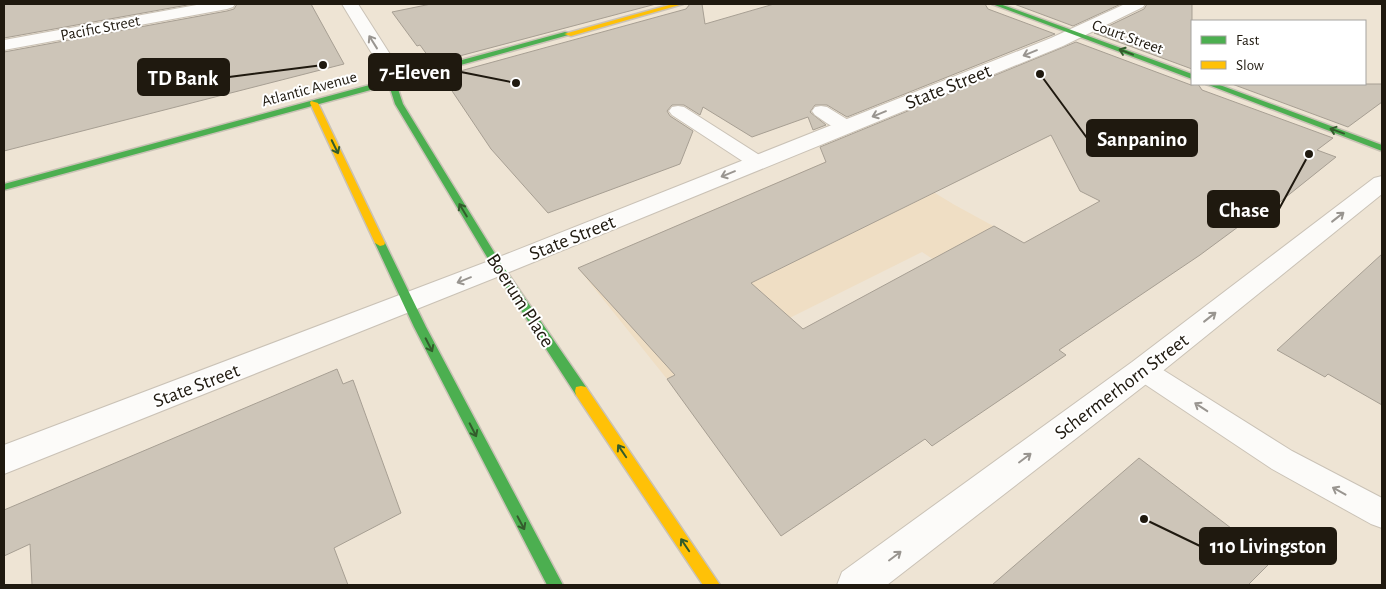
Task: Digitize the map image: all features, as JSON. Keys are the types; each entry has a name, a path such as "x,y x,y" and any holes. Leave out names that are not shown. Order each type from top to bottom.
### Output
{"main road":[{"name":"Atlantic Avenue","path":"4,187 680,4"},
{"name":"Court Street","path":"995,4 1191,77"},
{"name":"Boerum Place","path":"392,82 399,104 498,266 712,585"},
{"path":"1213,85 1382,148"},
{"path":"314,103 408,302 498,480 555,585"}],"street":[{"name":"Pacific Street","path":"4,46 226,4"},
{"name":"Boerum Place","path":"350,4 386,62 392,82"},
{"name":"State Street","path":"4,460 408,302 1048,46 1137,4"},
{"name":"Schermerhorn Street","path":"856,585 1143,370 1382,183"}],"lane":[{"path":"678,111 757,162"},
{"path":"821,111 847,126"},
{"path":"1143,370 1282,460 1382,514"}],"shaded area":[{"path":"860,147 953,204 1017,239 960,277 922,252 667,379 578,268"}],"building":[{"path":"4,4 193,4 4,38"},
{"path":"237,4 311,4 344,64 4,151 4,52 227,11 234,9"},
{"path":"431,4 656,4 433,63 420,45 417,46 392,12"},
{"path":"690,4 702,4 705,24 774,4 985,4 988,9 1055,34 847,117 827,105 815,105 810,112 826,125 813,130 808,117 752,137 703,107 700,115 684,105 672,105 667,111 670,116 693,131 680,164 548,213 491,149 442,76 686,9"},
{"path":"1014,4 1121,4 1073,26"},
{"path":"1147,4 1192,4 1191,69 1094,33 1144,9"},
{"path":"1076,42 1191,85 1199,85 1202,90 1333,138 1317,150 1336,157 1271,209 1265,207 1200,255 1059,350 1066,355 1025,383 932,446 925,439 781,536 667,379 675,375 578,268 826,162 820,147","holes":["1051,135 1080,191 1100,201 1024,243 994,226 803,329 751,283"]},
{"path":"1382,84 1382,102 1348,127 1235,85"},
{"path":"1382,254 1382,405 1328,374 1325,377 1277,350"},
{"path":"337,369 343,384 353,380 401,513 334,548 348,585 32,585 30,544 4,556 4,510"},
{"path":"1139,458 1273,560 1248,585 992,585"}],"traffic: fast":[{"path":"995,4 1191,77"},
{"path":"4,187 568,34"},
{"path":"392,82 399,104 498,267 581,391"},
{"path":"1213,85 1382,148"},
{"path":"380,243 420,327 555,585"}],"traffic: slow":[{"path":"568,34 680,4"},
{"path":"314,103 380,243"},
{"path":"581,391 712,585"}],"place":[{"name":"TD Bank","path":"323,65"},
{"name":"Sanpanino","path":"1040,74"},
{"name":"7-Eleven","path":"516,83"},
{"name":"Chase","path":"1309,154"},
{"name":"110 Livingston","path":"1144,519"}]}
